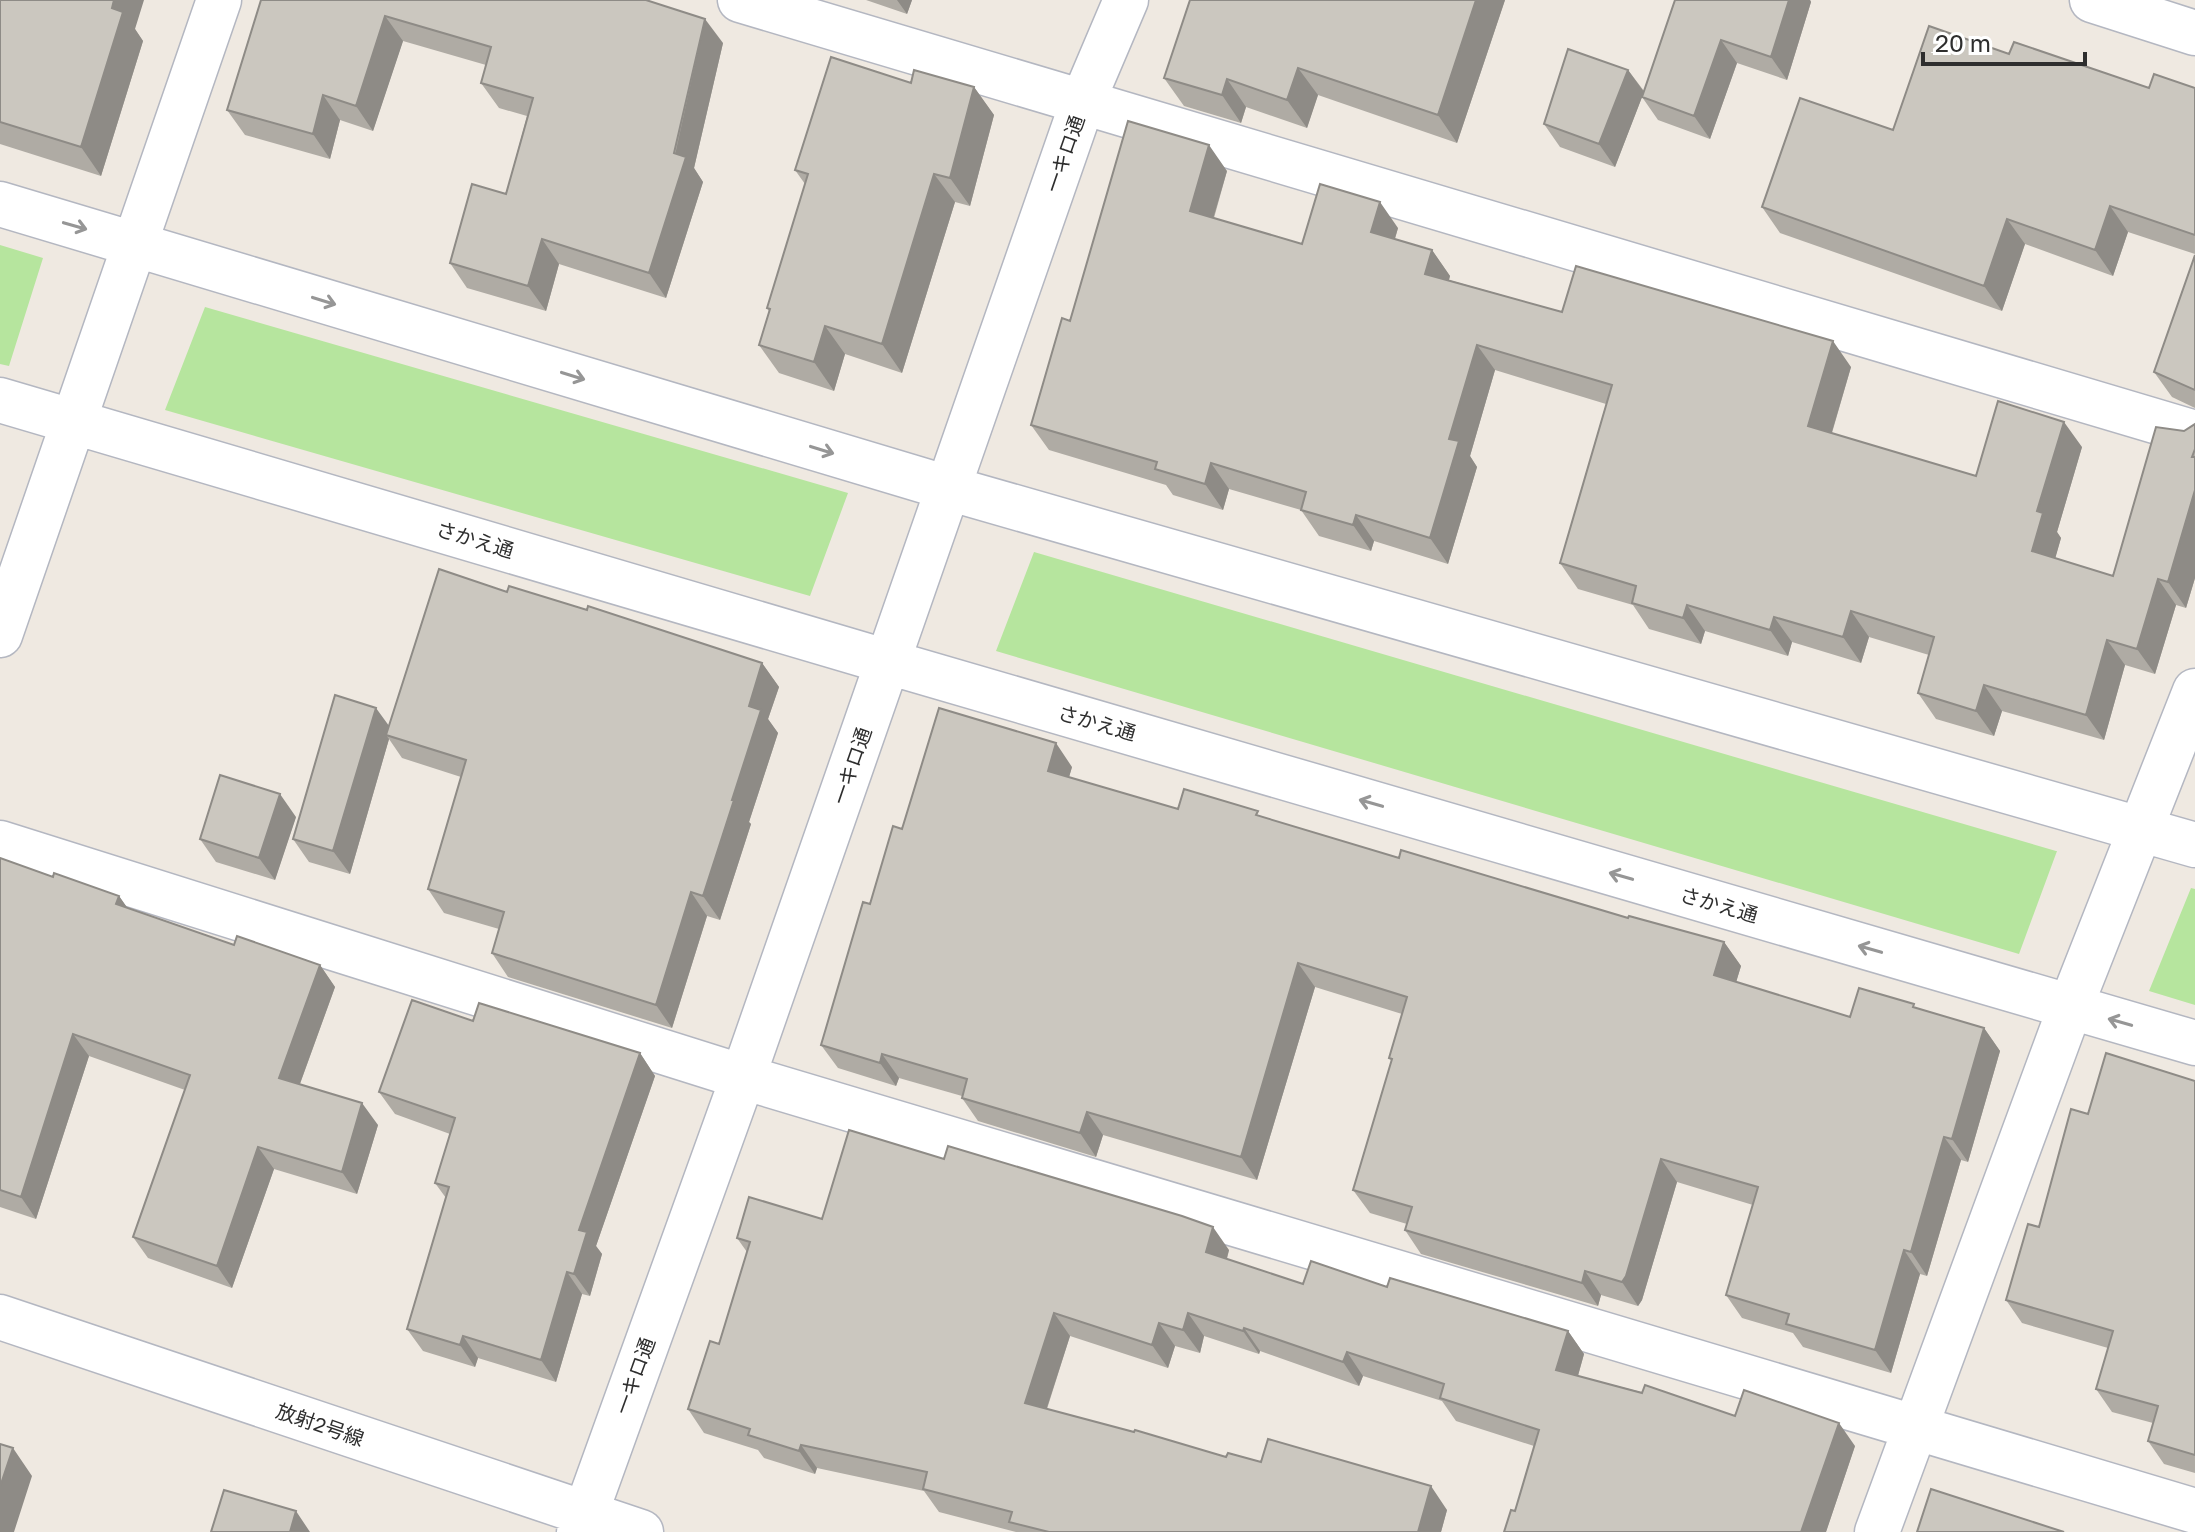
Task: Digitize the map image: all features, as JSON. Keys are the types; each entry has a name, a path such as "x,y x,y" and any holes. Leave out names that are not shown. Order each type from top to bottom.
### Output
{"street":[{"path":"0,635 219,0"},
{"path":"740,0 2195,433"},
{"name":"一キロ通","path":"582,1523 743,1077 1083,101 1126,0"},
{"path":"2092,0 2195,33"},
{"path":"0,204 948,488 2195,845"},
{"name":"さかえ通","path":"0,400 2195,1043"},
{"path":"1877,1532 2070,1008 2195,691"},
{"path":"0,843 743,1077 2195,1511"},
{"name":"放射2号線","path":"0,1317 582,1523 641,1532"}],"green space":[{"path":"0,245 43,258 9,366 0,364"},
{"path":"205,307 848,493 810,596 165,410"},
{"path":"1034,552 2057,851 2019,954 996,651"},
{"path":"2191,888 2195,889 2195,1005 2149,991"}],"building":[{"path":"0,0 114,0 112,8 123,12 81,147 0,122"},
{"path":"261,0 646,0 705,19 674,153 686,157 649,273 542,239 528,286 450,263 472,184 506,194 533,98 481,83 491,47 385,16 356,106 323,95 313,134 227,110"},
{"path":"1190,0 1476,0 1438,115 1298,68 1287,100 1227,79 1222,95 1164,78"},
{"path":"1675,0 1789,0 1771,57 1721,40 1694,116 1642,97"},
{"path":"1929,26 2009,54 2014,42 2149,88 2154,74 2195,88 2195,235 2110,206 2095,250 2007,219 1984,286 1762,207 1800,98 1893,130"},
{"path":"1568,49 1628,70 1599,144 1544,124"},
{"path":"831,57 911,83 914,70 974,87 950,178 934,174 882,344 825,326 814,362 759,345 770,309 767,308 808,174 795,170"},
{"path":"1128,121 1209,145 1190,211 1302,244 1320,184 1380,202 1371,232 1432,250 1425,274 1562,312 1576,266 1833,341 1808,426 1976,476 1998,401 2064,422 2037,511 2043,513 2032,551 2113,576 2156,427 2184,431 2195,424 2192,457 2195,457 2195,490 2168,582 2158,579 2137,649 2107,640 2086,715 1984,685 1976,711 1918,693 1934,637 1851,611 1843,637 1774,617 1770,630 1687,605 1683,618 1632,603 1636,586 1560,563 1612,385 1477,345 1449,439 1459,441 1430,538 1356,515 1353,525 1301,510 1306,492 1211,463 1205,484 1155,469 1157,462 1031,425 1062,318 1070,321"},
{"path":"2195,255 2195,390 2154,372"},
{"path":"439,569 507,592 509,586 587,610 588,606 762,663 749,706 761,710 734,800 703,896 691,892 656,1005 492,953 504,912 428,889 466,760 386,735"},
{"path":"335,695 376,708 333,851 293,839"},
{"path":"939,708 1056,743 1048,771 1178,809 1184,789 1258,811 1256,815 1399,858 1401,850 1628,918 1724,942 1714,975 1850,1017 1859,988 1984,1028 1952,1139 1944,1137 1911,1252 1904,1250 1875,1350 1786,1324 1789,1314 1726,1295 1758,1187 1661,1159 1622,1282 1585,1271 1582,1283 1405,1230 1412,1207 1353,1190 1407,997 1298,963 1241,1157 1087,1112 1080,1133 962,1098 967,1079 882,1054 880,1063 821,1045 863,902 870,904 893,826 902,829"},
{"path":"220,775 280,794 259,858 200,839"},
{"path":"0,858 119,896 116,904 234,945 237,936 320,965 279,1078 362,1103 342,1172 258,1147 217,1266 133,1237 190,1075 73,1034 21,1197 0,1190"},
{"path":"412,1000 473,1021 479,1003 640,1053 579,1230 587,1232 574,1274 567,1272 541,1360 463,1336 460,1345 407,1329 449,1187 435,1183 455,1118 379,1092"},
{"path":"2106,1053 2195,1081 2195,1455 2148,1441 2158,1406 2096,1389 2113,1331 2006,1300 2028,1224 2039,1227 2071,1109 2088,1114"},
{"path":"849,1130 944,1159 948,1146 1182,1216 1213,1227 1206,1252 1303,1284 1311,1261 1387,1287 1390,1278 1568,1331 1556,1370 1642,1393 1645,1385 1735,1416 1744,1390 1839,1423 1801,1532 1504,1532 1511,1510 1515,1511 1539,1430 1440,1398 1444,1384 1347,1352 1343,1362 1244,1328 1243,1331 1188,1313 1183,1330 1159,1323 1152,1345 1054,1313 1025,1403 1135,1430 1226,1457 1228,1453 1261,1462 1268,1439 1431,1486 1418,1532 1049,1532 1009,1522 1012,1512 923,1489 927,1472 801,1445 799,1451 748,1435 750,1429 688,1409 710,1341 719,1344 750,1242 737,1238 749,1197 822,1219"},
{"path":"0,1444 13,1448 0,1487"},
{"path":"1931,1489 2064,1532 1917,1532"},
{"path":"224,1490 296,1511 290,1532 211,1532"}]}
